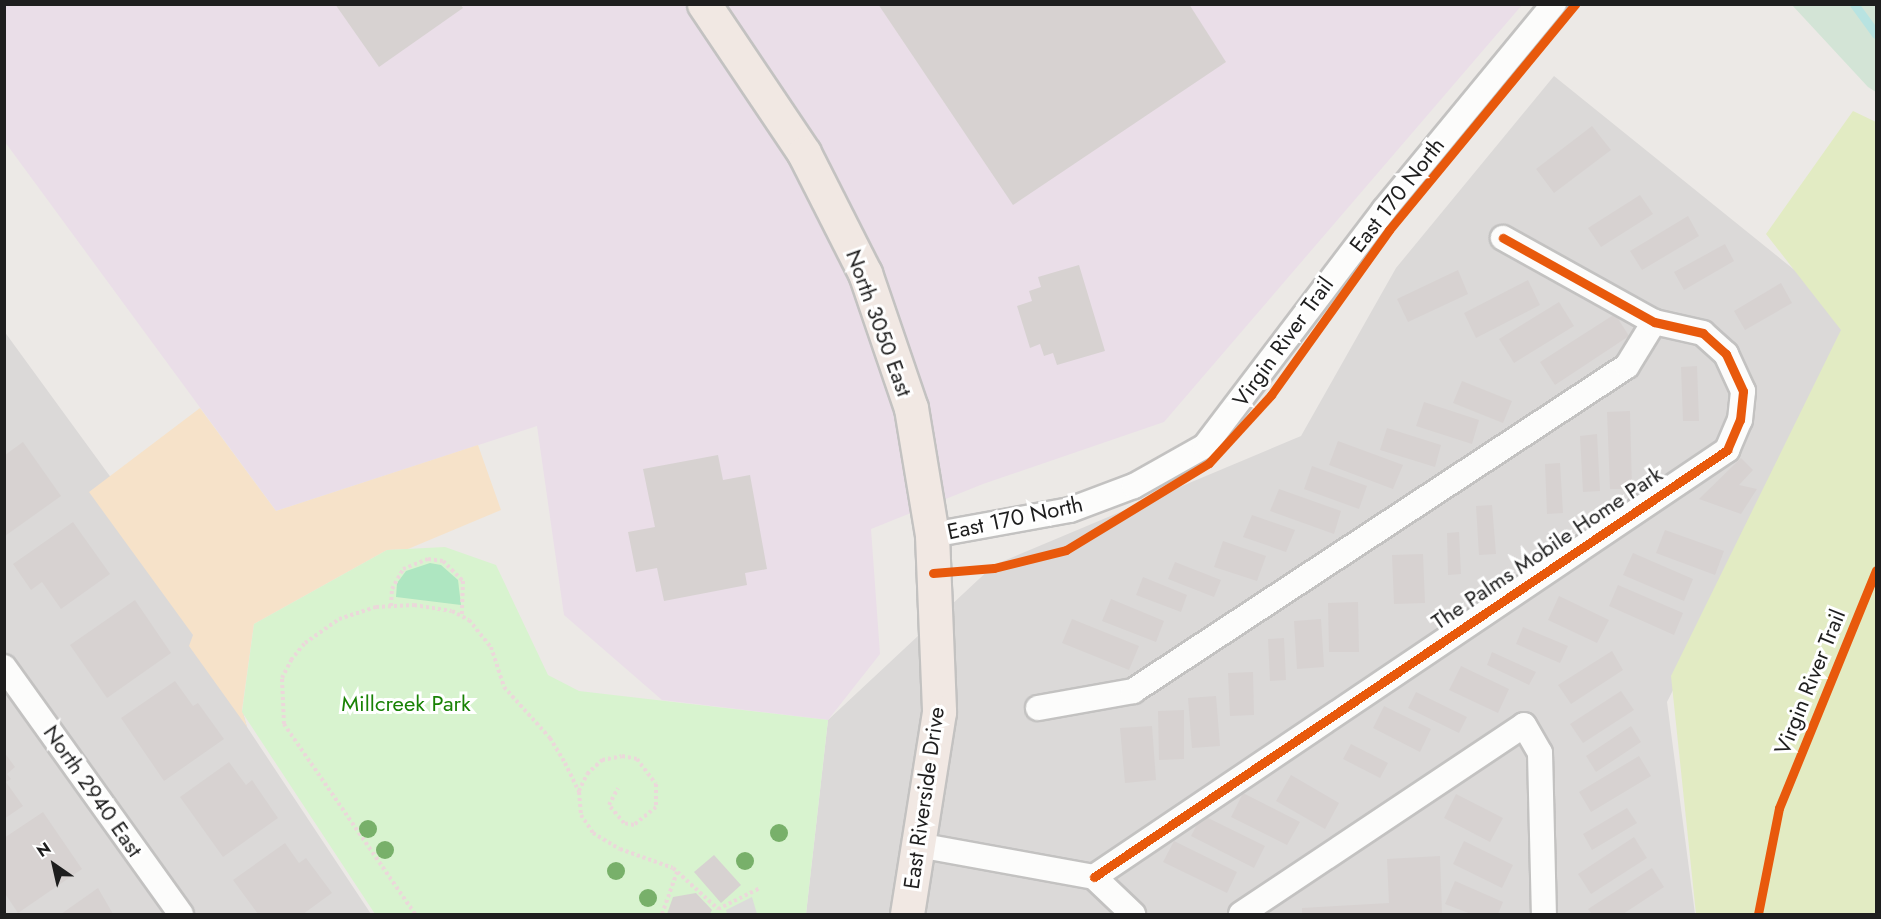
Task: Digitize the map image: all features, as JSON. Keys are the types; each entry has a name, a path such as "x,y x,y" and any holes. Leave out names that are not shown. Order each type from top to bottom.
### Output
{"main road":[{"name":"North 3050 East","path":"704,4 804,153 865,273 911,408 932,535 933,573"},
{"name":"East Riverside Drive","path":"907,915 939,712 933,573"}],"street":[{"name":"East 170 North","path":"932,535 1070,510 1134,486 1205,446 1255,385 1384,210 1554,4"},
{"name":"The Palms Mobile Home Park","path":"1094,877 1727,450 1740,420 1743,391 1726,354 1703,333 1654,322 1503,238"},
{"path":"1038,708 1134,691 1627,366 1654,322"},
{"name":"North 2940 East","path":"4,667 181,915"},
{"path":"1241,915 1524,725 1540,753 1544,915"},
{"path":"918,845 1094,877 1133,915"}],"path":[{"path":"391,606 392,589 403,569 428,559 443,561 463,581 462,617"},
{"path":"415,915 297,747 284,724 282,678 304,643 339,619 376,607 414,605 452,611 462,617 491,647 504,687 550,738 579,792 581,814 593,833 620,849 677,872 718,909 720,915"},
{"path":"579,792 587,774 602,760 630,757 648,769 656,784 656,807 634,825 624,823 609,805 618,788"},
{"path":"662,915 677,872"},
{"path":"718,909 760,888"}],"shaded area":[{"path":"4,5 1522,5 1164,422 983,484 871,529 880,654 828,720 662,700 564,615 537,426 276,511 5,142"},
{"path":"1554,76 1859,322 1667,702 1695,914 806,914 828,720 994,565 1301,436 1396,268"},
{"path":"4,331 217,623 247,727 371,914 5,914"},
{"path":"752,897 757,914 727,914 726,910"}],"green space":[{"path":"1792,5 1876,5 1876,92 1868,87"},
{"path":"1853,111 1876,122 1876,914 1696,914 1671,676 1841,330 1766,234"},
{"name":"Millcreek Park","path":"445,547 496,565 548,675 579,691 828,720 806,914 375,914 242,712 254,624 387,550"},
{"path":"430,563 441,565 458,580 461,605 396,597 397,583 406,571"}],"sand":[{"path":"200,408 276,511 478,445 501,510 408,549 387,550 254,624 242,710 247,727 189,646 193,635 89,492"}],"building":[{"path":"335,4 460,4 463,8 379,67"},
{"path":"878,4 1189,4 1226,62 1013,205"},
{"path":"1592,126 1611,150 1554,193 1536,169"},
{"path":"1640,195 1653,214 1601,247 1588,228"},
{"path":"1688,216 1699,236 1642,270 1630,251"},
{"path":"1725,244 1734,261 1684,290 1674,272"},
{"path":"1079,265 1105,351 1057,365 1053,353 1044,356 1040,344 1030,348 1017,306 1032,301 1029,291 1041,287 1038,277"},
{"path":"1458,270 1468,294 1408,322 1397,299"},
{"path":"1528,280 1540,305 1476,338 1464,313"},
{"path":"1781,283 1792,303 1745,330 1734,311"},
{"path":"1559,302 1574,326 1514,363 1499,339"},
{"path":"1615,314 1629,336 1555,385 1540,362"},
{"path":"1697,366 1699,421 1683,421 1681,367"},
{"path":"1462,381 1512,401 1503,423 1453,403"},
{"path":"1424,402 1479,420 1472,444 1416,426"},
{"path":"1630,411 1632,489 1610,489 1607,412"},
{"path":"1387,428 1441,445 1435,467 1380,450"},
{"path":"1597,434 1600,491 1583,492 1580,436"},
{"path":"1338,441 1403,465 1393,489 1329,465"},
{"path":"23,442 61,496 5,536 5,455"},
{"path":"718,455 723,480 750,475 767,569 745,573 747,585 664,601 657,568 636,572 628,532 655,527 643,469"},
{"path":"1741,458 1753,470 1739,485 1757,489 1741,514 1699,499"},
{"path":"1560,463 1563,513 1547,514 1545,464"},
{"path":"1312,466 1367,486 1359,509 1304,489"},
{"path":"1279,489 1341,511 1334,534 1270,511"},
{"path":"1492,505 1496,554 1479,555 1476,506"},
{"path":"1252,515 1295,530 1286,552 1243,537"},
{"path":"73,522 110,574 61,609 42,582 31,590 13,564"},
{"path":"1665,530 1724,551 1715,575 1656,553"},
{"path":"1459,532 1461,574 1448,575 1447,533"},
{"path":"1223,541 1266,556 1257,581 1214,567"},
{"path":"1633,553 1693,579 1684,601 1623,575"},
{"path":"1423,554 1425,603 1394,604 1392,555"},
{"path":"1175,562 1221,580 1214,597 1168,579"},
{"path":"1143,577 1187,595 1181,612 1136,595"},
{"path":"1618,585 1683,613 1674,635 1609,606"},
{"path":"1559,596 1609,620 1597,643 1548,620"},
{"path":"1111,599 1164,621 1156,642 1102,621"},
{"path":"135,600 171,653 107,698 70,645"},
{"path":"1358,602 1359,652 1329,652 1328,603"},
{"path":"1072,619 1139,646 1129,670 1062,643"},
{"path":"1321,619 1324,667 1297,669 1294,621"},
{"path":"1523,627 1568,646 1560,663 1516,644"},
{"path":"1284,638 1286,680 1270,681 1268,639"},
{"path":"1612,651 1623,670 1571,704 1558,685"},
{"path":"1492,652 1536,672 1529,685 1487,665"},
{"path":"1461,666 1509,689 1498,713 1449,690"},
{"path":"1253,672 1254,715 1230,716 1228,673"},
{"path":"175,681 193,706 198,703 224,739 164,781 121,718"},
{"path":"1621,691 1634,710 1583,743 1570,724"},
{"path":"1416,692 1467,717 1459,733 1408,708"},
{"path":"1216,696 1220,746 1192,748 1188,698"},
{"path":"1384,706 1431,729 1420,752 1373,728"},
{"path":"1184,710 1184,759 1159,760 1158,711"},
{"path":"1152,726 1156,780 1125,783 1120,728"},
{"path":"1631,726 1641,742 1596,772 1586,756"},
{"path":"1351,744 1388,763 1380,778 1343,759"},
{"path":"4,752 15,767 7,774 11,779 6,782 23,806 4,819"},
{"path":"1639,756 1651,776 1591,812 1579,792"},
{"path":"229,762 246,785 252,780 278,818 223,857 180,797"},
{"path":"1291,775 1339,803 1325,829 1276,801"},
{"path":"1243,793 1300,822 1287,845 1231,817"},
{"path":"1456,794 1503,818 1490,842 1444,818"},
{"path":"1627,808 1637,823 1592,850 1583,834"},
{"path":"43,812 82,869 18,913 4,892 4,838"},
{"path":"1202,815 1265,846 1254,868 1191,836"},
{"path":"1634,837 1647,858 1591,894 1578,874"},
{"path":"1174,841 1237,872 1227,893 1163,862"},
{"path":"1464,841 1513,865 1502,888 1453,864"},
{"path":"285,843 299,863 306,858 332,893 303,914 258,914 233,880"},
{"path":"714,855 741,885 721,903 694,872"},
{"path":"1440,856 1442,914 1302,914 1302,908 1389,903 1387,859"},
{"path":"1652,868 1664,887 1623,914 1592,914 1588,909"},
{"path":"1455,881 1503,902 1498,914 1471,914 1445,904"},
{"path":"98,888 113,914 61,914"},
{"path":"696,893 712,910 710,914 667,914 673,897"}],"waterway":[{"path":"1854,4 1876,34"}],"cycle path":[{"name":"Virgin River Trail","path":"933,573 994,568 1066,550 1209,463 1271,395 1389,230 1575,4"},
{"path":"1094,877 1727,450 1740,420 1743,391 1726,354 1703,333 1654,322 1503,238"},
{"name":"Virgin River Trail","path":"1758,914 1779,808 1876,570"}]}
